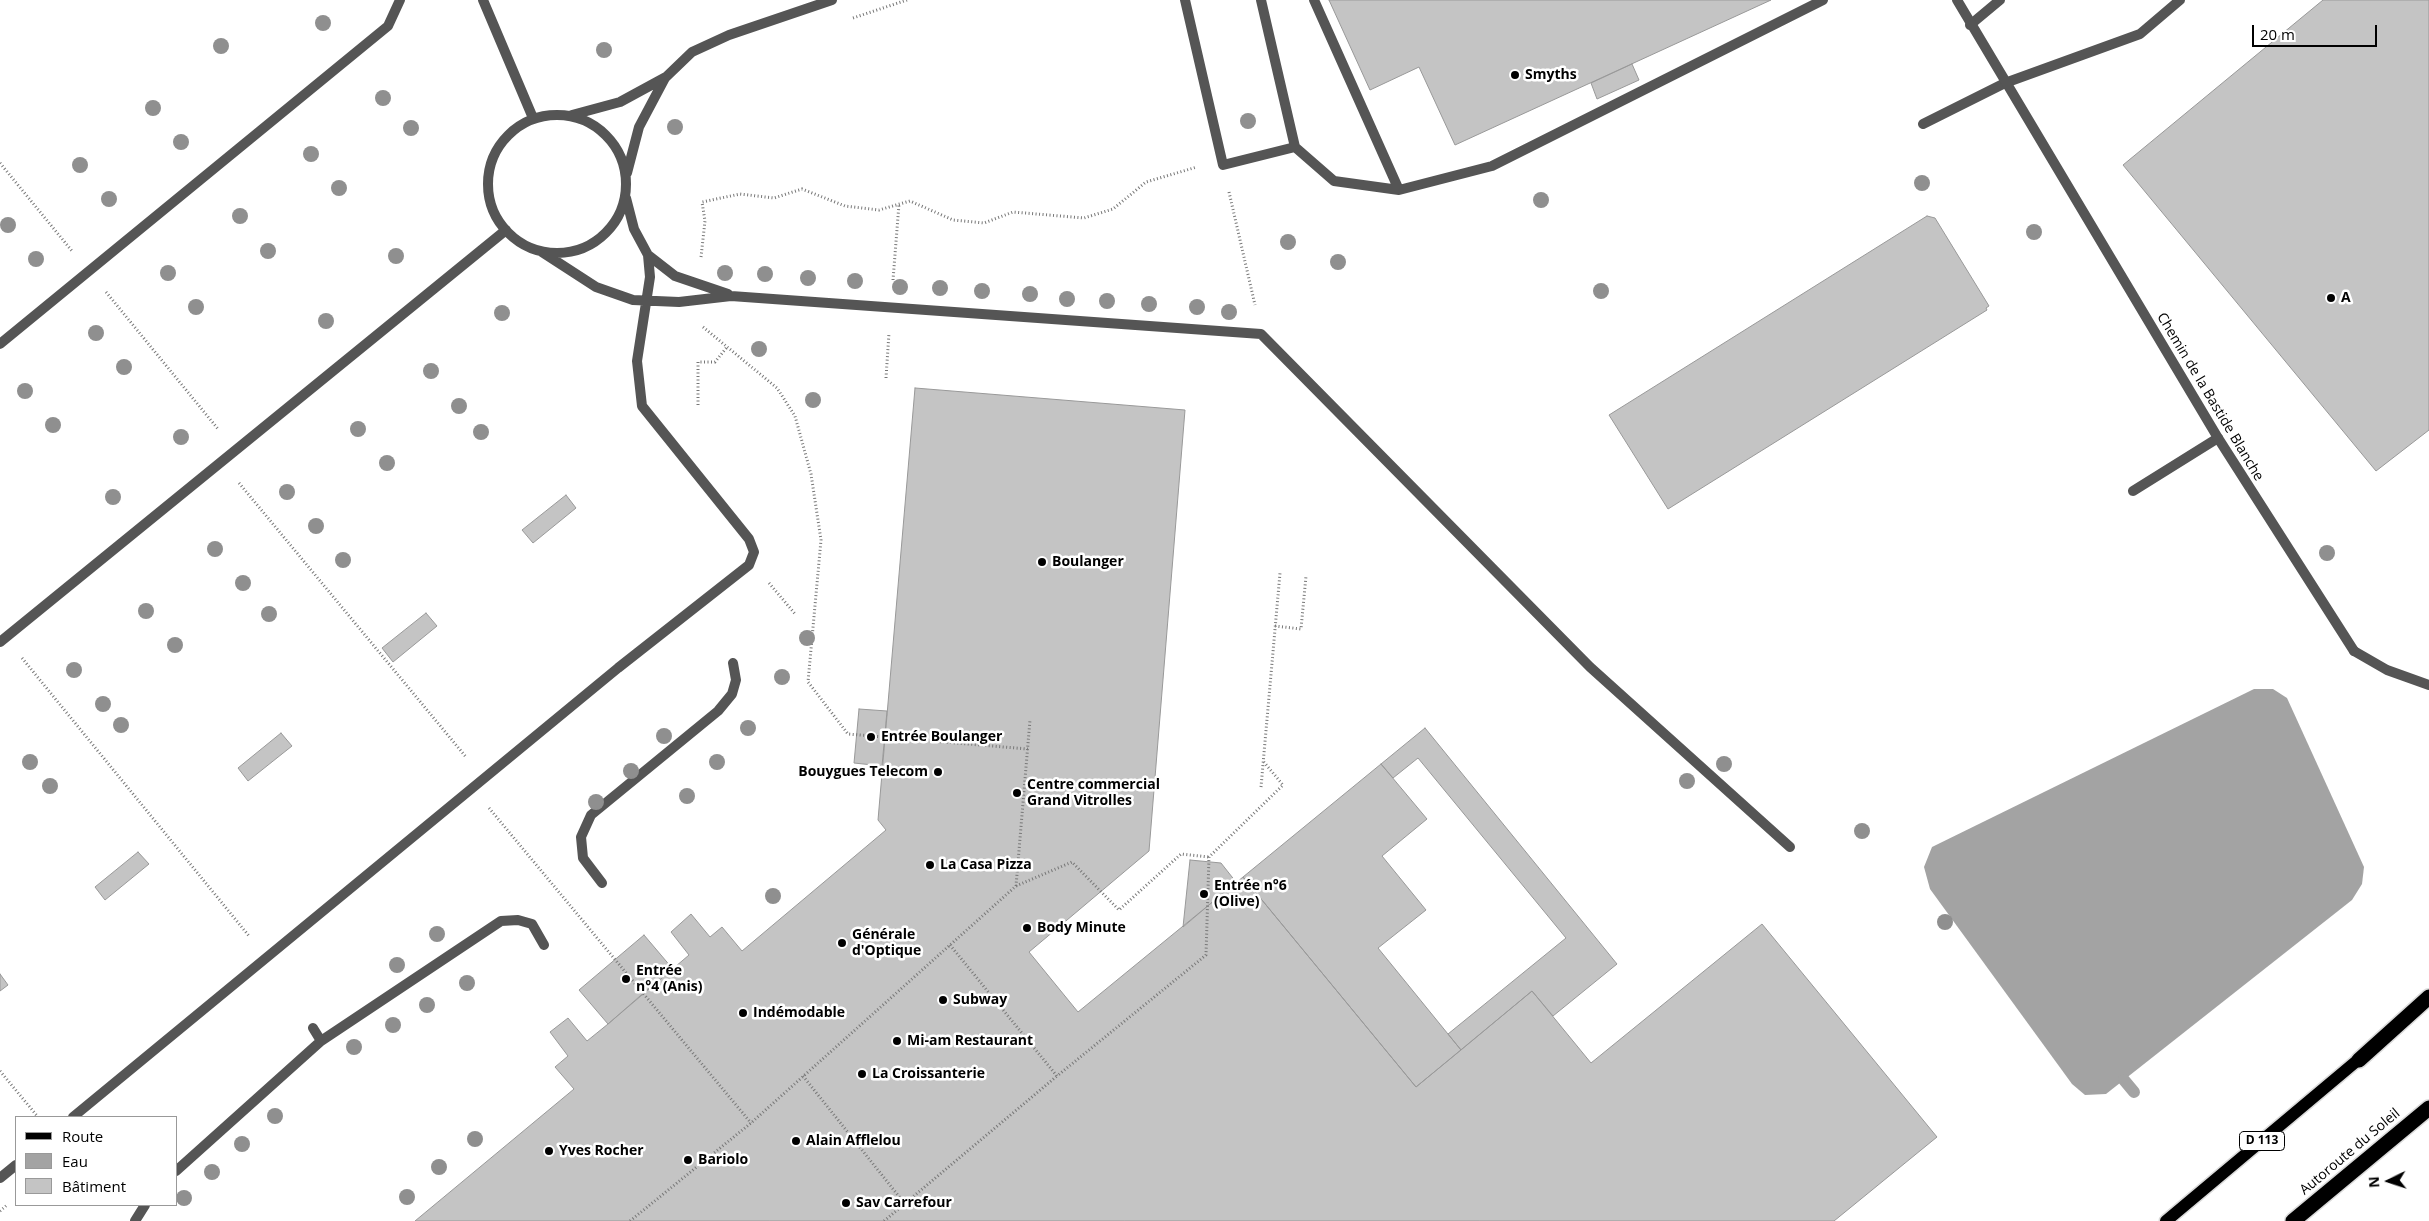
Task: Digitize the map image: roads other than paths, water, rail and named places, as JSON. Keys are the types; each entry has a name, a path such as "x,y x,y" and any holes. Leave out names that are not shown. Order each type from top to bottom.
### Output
{"highway":[{"path":"2359,1060 2429,997"},
{"name":"Autoroute du Soleil","path":"2293,1221 2429,1108"}],"main road":[{"name":"D 113","path":"2166,1221 2429,1002"}],"street":[{"path":"0,344 388,26 400,0"},
{"path":"483,0 533,118"},
{"path":"572,115 620,102 666,77 692,52 728,35 832,0"},
{"path":"1185,0 1223,165 1295,147"},
{"path":"1261,0 1295,147 1334,181 1399,190 1492,166 1824,0"},
{"path":"1314,0 1399,190"},
{"name":"Chemin de la Bastide Blanche","path":"1957,0 1970,25 2218,438 2354,651 2387,670 2429,685"},
{"path":"1970,25 2000,0"},
{"path":"1923,124 2005,83 2140,34 2180,0"},
{"path":"666,77 638,128 626,174 626,198 634,230 648,255 675,276 731,296"},
{"path":"626,174 619,152 606,133 590,121 572,115 552,114 533,118 518,126 504,138 495,154 488,173 488,194 495,213 506,230 522,244 542,252 596,287 633,300 679,302 731,296 1261,334 1590,667 1790,847"},
{"path":"542,252 563,254 583,249 602,238 617,220 626,198"},
{"path":"0,642 506,230"},
{"path":"74,1116 647,644 749,565 754,552 749,539 642,406 637,361 650,277 648,255"},
{"path":"2133,491 2218,438"},
{"path":"602,883 583,858 581,837 591,815 718,711 732,694 736,680 733,663"},
{"path":"178,1169 321,1041 501,921 518,920 532,924 544,945"},
{"path":"313,1028 321,1041"},
{"path":"0,1178 15,1166"},
{"path":"135,1221 144,1206"}],"water":[{"path":"2254,689 2273,689 2287,698 2364,867 2362,884 2352,900 2106,1094 2085,1095 2072,1084 1930,889 1924,867 1932,847"}],"waterway":[{"path":"2124,1080 2134,1092"}],"place":[{"name":"Smyths","path":"1515,75"},
{"name":"A","path":"2331,298"},
{"name":"Boulanger","path":"1042,562"},
{"name":"Entrée Boulanger","path":"871,737"},
{"name":"Bouygues Telecom","path":"938,772"},
{"name":"Centre commercial Grand Vitrolles","path":"1017,793"},
{"name":"La Casa Pizza","path":"930,865"},
{"name":"Entrée n°6 (Olive)","path":"1204,894"},
{"name":"Body Minute","path":"1027,928"},
{"name":"Générale d'Optique","path":"842,943"},
{"name":"Entrée n°4 (Anis)","path":"626,979"},
{"name":"Subway","path":"943,1000"},
{"name":"Indémodable","path":"743,1013"},
{"name":"Mi-am Restaurant","path":"897,1041"},
{"name":"La Croissanterie","path":"862,1074"},
{"name":"Alain Afflelou","path":"796,1141"},
{"name":"Yves Rocher","path":"549,1151"},
{"name":"Bariolo","path":"688,1160"},
{"name":"Sav Carrefour","path":"846,1203"}]}
